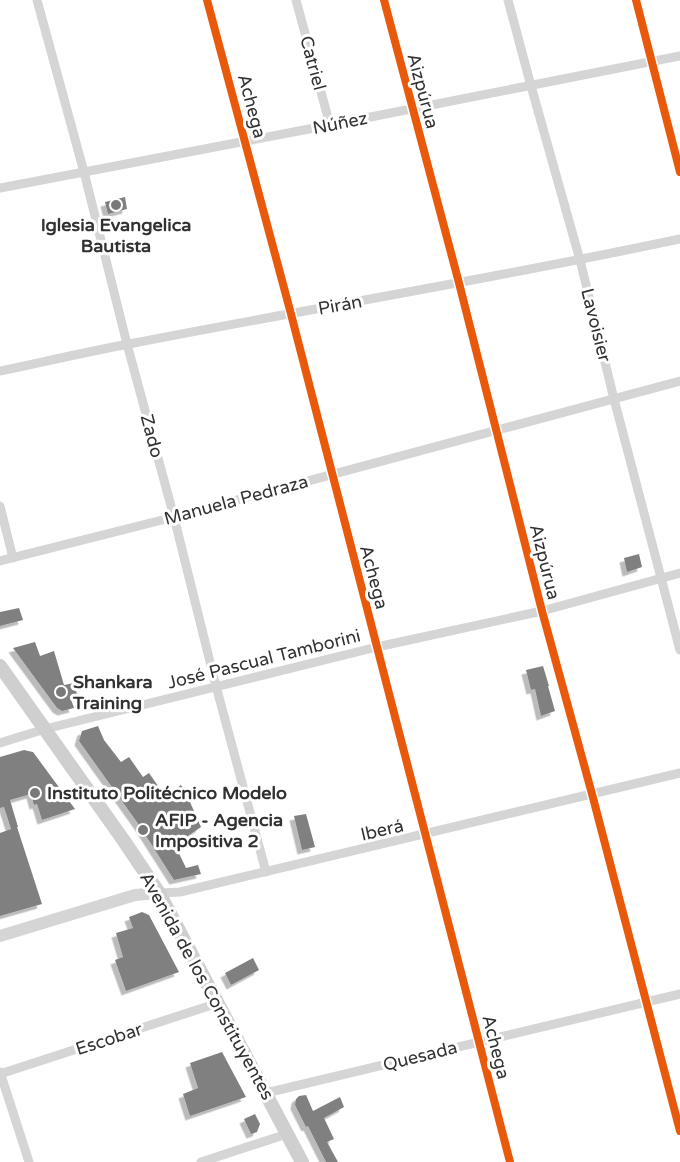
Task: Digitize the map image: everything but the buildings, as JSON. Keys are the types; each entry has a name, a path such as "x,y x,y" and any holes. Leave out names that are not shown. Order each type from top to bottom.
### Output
{"main road":[{"name":"Avenida de los Constituyentes","path":"0,666 159,893 302,1162"}],"street":[{"name":"Zado","path":"37,0 84,171 266,872"},
{"name":"Achega","path":"207,0 291,314 510,1162"},
{"name":"Catriel","path":"296,0 330,125"},
{"name":"Aizpúrua","path":"384,0 542,611 680,1131"},
{"name":"Lavoisier","path":"508,0 580,260 680,650"},
{"path":"636,0 680,172"},
{"name":"Núñez","path":"0,188 680,56"},
{"name":"Pirán","path":"0,371 128,344 580,260 680,239"},
{"name":"Manuela Pedraza","path":"0,561 680,381"},
{"path":"0,506 13,558"},
{"name":"José Pascual Tamborini","path":"0,743 45,729 216,686 377,647 542,611 680,573"},
{"name":"Iberá","path":"159,893 180,892 680,773"},
{"path":"0,936 135,895 159,893"},
{"name":"Quesada","path":"266,1093 680,994"},
{"name":"Escobar","path":"0,1074 218,1003"},
{"path":"0,1074 29,1162"},
{"path":"201,1162 227,1158 287,1134"}],"cycle path":[{"path":"207,0 291,314 510,1162"},
{"path":"384,0 542,611 680,1131"},
{"path":"636,0 680,172"}],"place":[{"name":"Iglesia Evangelica Bautista","path":"116,205"},
{"name":"Shankara Training","path":"61,692"},
{"name":"Instituto Politécnico Modelo","path":"35,793"},
{"name":"AFIP - Agencia Impositiva 2","path":"143,830"}]}
